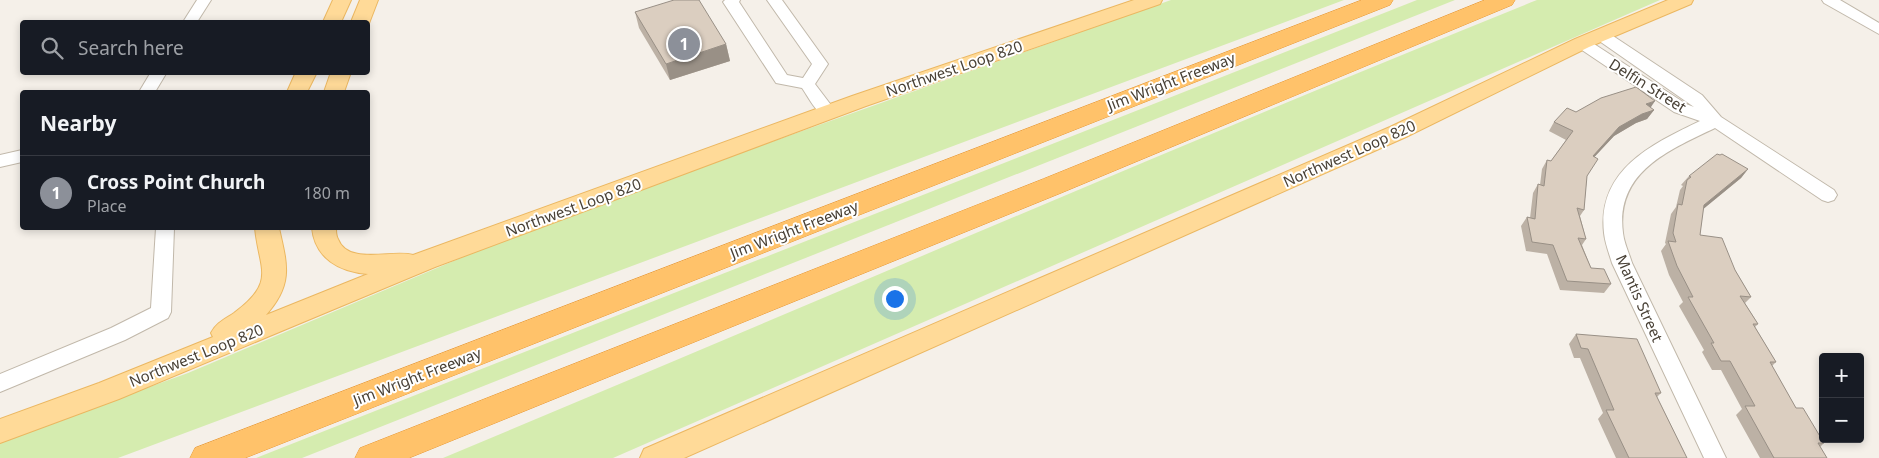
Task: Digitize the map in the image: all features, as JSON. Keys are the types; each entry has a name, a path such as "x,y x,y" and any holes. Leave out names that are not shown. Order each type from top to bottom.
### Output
{"highway":[{"name":"Jim Wright Freeway","path":"206,458 1382,0"},
{"path":"372,458 1052,186 1504,0"}],"main road":[{"path":"333,20 342,0"},
{"path":"362,20 370,0"},
{"name":"Northwest Loop 820","path":"0,431 109,391 426,260 829,113 1153,0"},
{"name":"Northwest Loop 820","path":"654,458 1398,132 1591,39 1684,0"},
{"path":"298,90 306,75"},
{"path":"335,90 340,75"},
{"path":"109,391 134,371 216,338 244,320 264,301 274,282 275,268 267,230"},
{"path":"324,230 327,243 342,260 374,265 426,260"}],"street":[{"path":"191,20 204,0"},
{"path":"733,0 731,2 782,79 807,84 829,113"},
{"path":"774,0 820,64 807,84"},
{"path":"1829,0 1879,29"},
{"name":"Delfin Street","path":"1591,39 1680,108 1716,121 1828,195"},
{"path":"148,90 157,75"},
{"name":"Mantis Street","path":"1715,458 1622,263 1613,231 1614,206 1621,184 1636,166 1656,150 1716,121"},
{"path":"0,161 20,156"},
{"path":"0,383 118,334 161,312 165,230"}],"green space":[{"path":"1171,0 1344,0 118,458 0,458 0,441 188,373 546,222"},
{"path":"1417,0 1455,0 302,458 256,458"},
{"path":"1537,0 1660,0 613,458 443,458 1263,113"}],"building":[{"path":"674,0 699,0 726,44 666,64 635,12"},
{"path":"1636,87 1655,101 1646,104 1654,110 1642,114 1619,127 1593,156 1598,159 1587,176 1584,210 1577,208 1586,239 1578,238 1591,268 1604,269 1611,284 1567,281 1553,245 1532,242 1527,217 1535,219 1538,184 1544,186 1547,160 1551,161 1573,131 1554,122 1567,108 1576,112 1601,98"},
{"path":"1717,154 1722,154 1748,169 1704,205 1700,235 1722,238 1735,270 1751,297 1740,296 1758,324 1753,324 1776,362 1770,362 1796,408 1803,408 1819,435 1818,443 1827,458 1774,458 1745,406 1755,406 1730,361 1721,361 1711,343 1714,343 1688,297 1693,297 1677,266 1668,241 1676,242 1673,233 1678,204 1682,205 1687,180 1691,177 1689,176"},
{"path":"1576,334 1637,339 1661,393 1655,393 1687,458 1629,458 1606,410 1614,410 1588,349 1581,348"}],"place":[{"name":"Cross Point Church","path":"684,44"}]}
